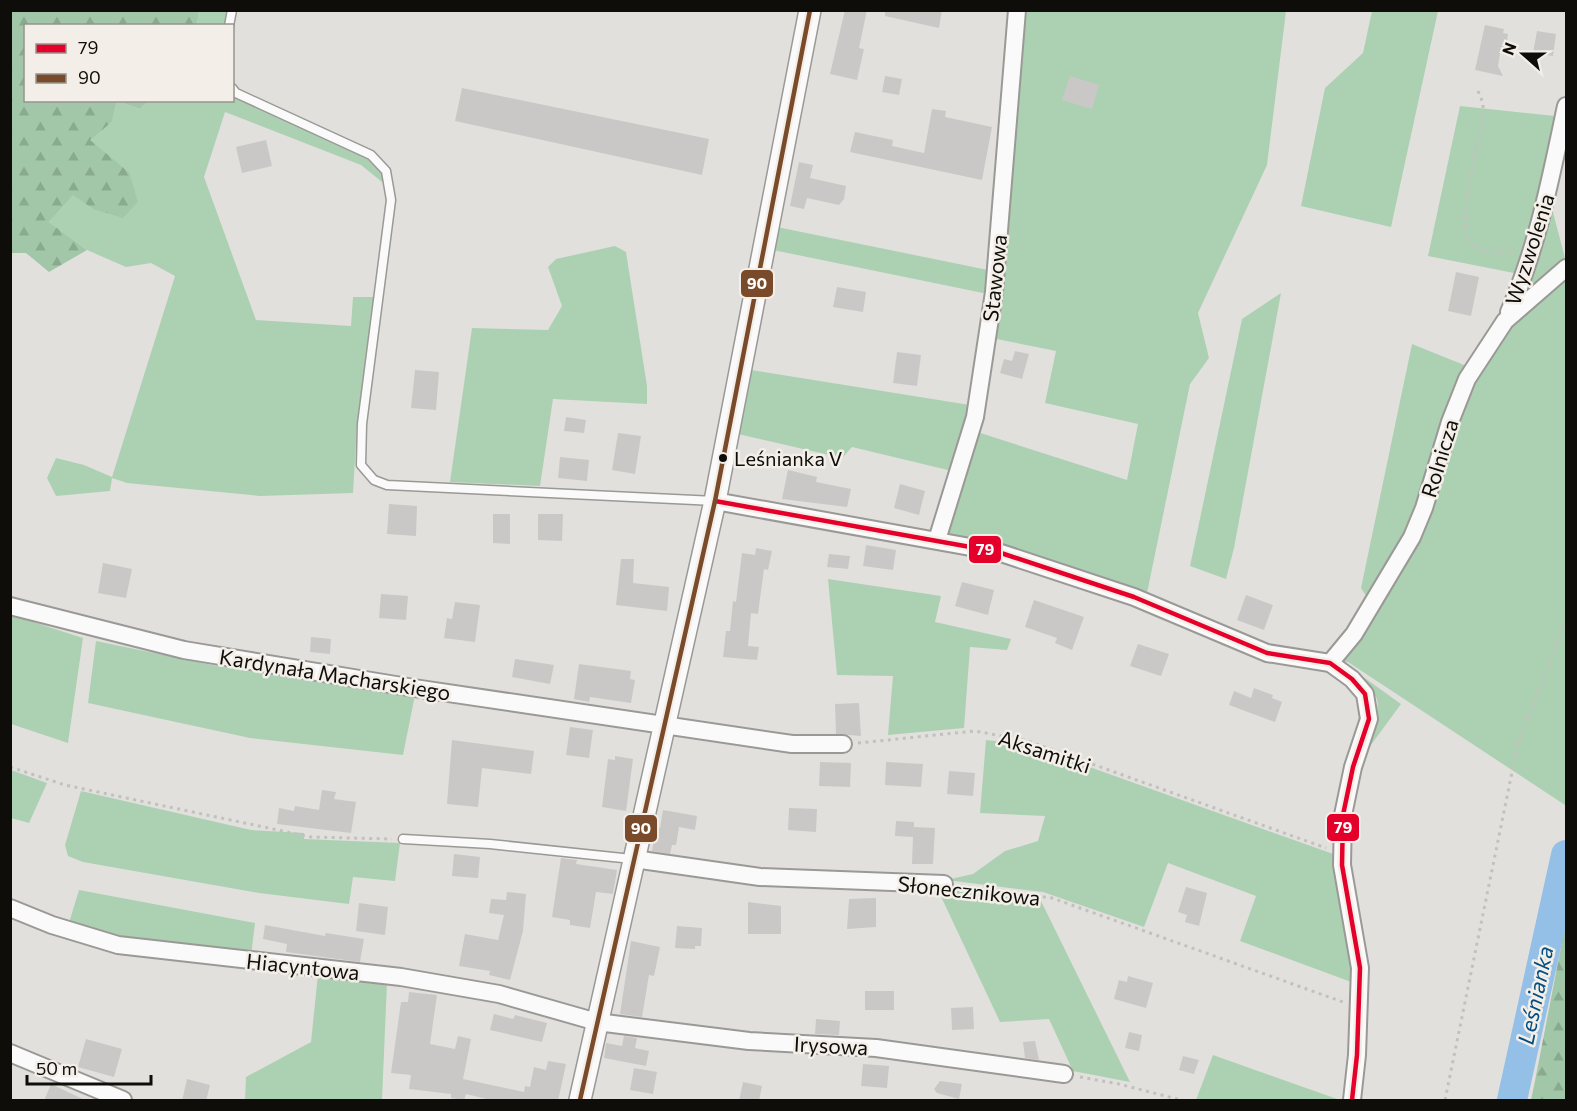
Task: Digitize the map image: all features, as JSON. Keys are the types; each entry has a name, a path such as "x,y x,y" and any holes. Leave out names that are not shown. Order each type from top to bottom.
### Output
{"street":[{"path":"579,1101 714,501 810,10"},
{"name":"Stawowa","path":"937,540 975,417 994,292 1017,10"},
{"name":"Wyzwolenia","path":"1505,321 1533,251 1566,106"},
{"name":"Rolnicza","path":"1330,663 1354,634 1401,560 1424,508 1458,400 1505,321 1566,268"},
{"path":"714,501 998,552 1069,573 1134,597 1267,652 1330,663 1352,679 1365,694 1369,719 1343,815 1342,865 1360,968 1352,1101"},
{"name":"Kardynała Macharskiego","path":"10,606 184,650 663,726"},
{"path":"663,726 792,744 843,744"},
{"name":"Słonecznikowa","path":"634,859 760,877 944,884"},
{"name":"Hiacyntowa","path":"10,908 52,925 118,945 401,977 498,994 597,1022"},
{"name":"Irysowa","path":"597,1022 750,1041 876,1048 1064,1074"},
{"path":"10,1053 123,1101"}],"lane":[{"path":"234,90 371,155 386,171 391,200 362,424 361,465 366,474 387,485 714,501"},
{"path":"403,839 490,844 634,859"}],"path":[{"path":"1478,91 1483,103 1483,116 1464,214 1465,237 1469,243 1482,250 1533,251"},
{"path":"1445,1101 1518,743 1566,619"},
{"name":"Aksamitki","path":"843,744 975,730 1028,741 1342,854"},
{"path":"10,767 65,785 310,837 403,839"},
{"name":"Słonecznikowa","path":"944,884 1052,898 1359,1007"},
{"path":"1064,1074 1119,1084 1181,1101"}],"green space":[{"path":"11,10 199,11 197,24 24,24 24,102 117,102 112,122 90,140 129,172 138,202 123,218 93,209 73,195 49,222 87,250 49,272 26,253 11,253"},
{"path":"199,11 232,11 229,24 197,24"},
{"path":"1017,11 1286,11 1267,165 1198,313 1209,358 1190,384 1146,598 937,540 971,430 1127,480 1138,424 1045,403 1056,351 987,337"},
{"path":"1372,11 1438,11 1391,227 1301,206 1325,88 1363,53"},
{"path":"234,88 371,155 388,181 382,182 361,165 225,112 204,177 256,320 351,326 353,297 372,297 380,293 362,424 357,425 353,493 260,496 127,483 112,478 110,491 56,496 47,478 56,458 84,465 112,477 175,276 151,263 126,267 87,250 49,222 73,194 93,209 129,172 89,140 112,122 117,102 140,109 147,102 234,102"},
{"path":"120,102 147,102 140,109"},
{"path":"1460,106 1565,117 1548,193 1566,262 1565,805 1348,662 1330,663 1372,605 1361,588 1412,344 1474,369 1524,275 1428,256"},
{"path":"777,227 988,270 988,294 773,250"},
{"path":"615,246 626,252 647,386 647,404 553,399 540,486 450,482 472,328 548,330 562,306 548,267 556,259"},
{"path":"1281,293 1234,548 1226,579 1190,566 1242,319"},
{"path":"751,370 970,405 952,471 852,447 842,458 738,434"},
{"path":"828,579 941,596 935,622 1011,639 1007,650 970,647 964,728 888,735 893,676 837,675"},
{"path":"11,615 83,638 68,743 11,724"},
{"path":"96,641 212,665 415,695 403,755 250,738 88,703"},
{"path":"1355,671 1401,704 1357,764 1375,721 1378,704 1374,694"},
{"path":"986,740 1028,745 1336,855 1349,927 1354,983 1240,941 1256,896 1168,863 1144,927 1043,892 946,880 973,874 1005,851 1038,841 1045,816 980,813"},
{"path":"11,770 47,783 29,823 11,818"},
{"path":"81,791 251,830 304,833 304,839 400,843 395,881 353,877 349,904 259,893 83,862 68,856 65,845"},
{"path":"937,888 1041,901 1130,1082 1073,1071 1049,1019 1000,1022"},
{"path":"79,890 255,923 251,956 118,942 68,926"},
{"path":"1566,921 1566,1100 1531,1100 1535,1081"},
{"path":"318,974 387,982 382,1100 245,1100 246,1077 311,1042"},
{"path":"1213,1055 1340,1100 1196,1100"}],"building":[{"path":"845,10 867,10 859,48 864,49 857,80 830,74"},
{"path":"885,10 942,10 939,28 885,16"},
{"path":"1485,25 1504,29 1503,33 1508,34 1506,48 1501,47 1498,66 1503,76 1475,70"},
{"path":"1537,31 1556,34 1553,56 1533,53"},
{"path":"885,76 902,79 899,95 882,92"},
{"path":"1070,76 1099,85 1092,109 1062,100"},
{"path":"462,88 709,139 702,175 455,121"},
{"path":"932,109 946,111 945,117 992,127 982,180 850,152 855,132 893,140 892,146 924,153"},
{"path":"266,140 272,166 242,173 236,147"},
{"path":"799,162 813,165 810,178 846,186 844,199 839,205 807,198 804,209 790,206"},
{"path":"1456,272 1479,277 1471,316 1448,311"},
{"path":"837,287 866,292 863,312 833,307"},
{"path":"1015,351 1029,354 1022,379 1000,373 1004,359 1012,361"},
{"path":"897,352 921,355 917,386 893,383"},
{"path":"415,370 439,372 436,410 411,408"},
{"path":"566,417 586,420 584,433 564,431"},
{"path":"618,433 641,436 635,474 612,470"},
{"path":"560,457 589,460 587,481 558,478"},
{"path":"788,470 817,477 816,482 851,489 847,507 782,499"},
{"path":"900,484 925,491 919,515 894,508"},
{"path":"389,504 417,506 416,536 387,534"},
{"path":"493,514 510,514 510,544 493,543"},
{"path":"538,514 563,514 562,541 538,540"},
{"path":"866,545 896,550 893,570 863,566"},
{"path":"756,548 772,551 768,570 764,569 758,614 751,613 748,646 759,647 757,660 723,657 726,631 730,631 733,601 736,602 742,553 755,555"},
{"path":"829,554 850,556 848,569 827,567"},
{"path":"621,559 634,559 633,583 669,587 667,611 616,605"},
{"path":"103,563 132,569 126,598 98,593"},
{"path":"962,582 994,590 988,615 955,606"},
{"path":"381,594 408,596 406,620 379,618"},
{"path":"1246,595 1273,605 1264,630 1237,620"},
{"path":"1034,600 1084,617 1072,650 1055,643 1057,638 1025,627"},
{"path":"455,602 480,605 475,642 444,638 447,618 452,619"},
{"path":"311,637 331,639 330,654 310,652"},
{"path":"1138,644 1169,654 1161,676 1130,666"},
{"path":"515,659 554,665 550,684 512,677"},
{"path":"579,664 631,671 630,679 635,680 631,703 590,697 589,702 574,699"},
{"path":"1254,688 1273,695 1272,698 1282,702 1275,722 1229,705 1234,691 1251,698"},
{"path":"859,703 861,736 836,734 835,704"},
{"path":"570,727 593,730 589,758 566,755"},
{"path":"452,740 534,751 531,774 482,768 478,807 447,804"},
{"path":"615,756 633,759 626,811 602,807 608,759 615,760"},
{"path":"820,762 851,763 850,787 819,786"},
{"path":"886,762 923,764 921,787 885,785"},
{"path":"949,771 975,773 973,796 947,794"},
{"path":"322,790 336,792 334,799 356,802 351,833 277,824 279,808 294,811 295,806 319,810"},
{"path":"789,808 817,809 816,832 788,830"},
{"path":"663,810 697,816 695,830 679,827 676,845 672,845 670,854 652,851 656,827 660,828"},
{"path":"896,821 914,822 914,827 935,828 933,864 912,864 913,837 895,836"},
{"path":"454,854 480,857 478,878 452,876"},
{"path":"561,858 577,860 576,864 617,870 613,894 596,892 590,928 570,925 570,920 552,917"},
{"path":"1186,887 1207,893 1199,926 1185,922 1187,915 1178,912"},
{"path":"507,892 526,894 523,931 510,980 489,975 490,971 459,966 465,934 498,940 504,915 489,913 491,899 506,900"},
{"path":"876,898 876,927 847,929 849,899"},
{"path":"748,902 781,906 781,934 748,934"},
{"path":"359,903 388,907 385,935 356,931"},
{"path":"265,925 325,936 326,933 364,939 360,962 286,952 287,944 263,939"},
{"path":"677,926 702,928 701,946 695,946 695,949 675,948"},
{"path":"631,941 660,947 654,976 649,975 642,1017 620,1014"},
{"path":"1128,976 1153,983 1146,1008 1114,999 1119,980 1127,982"},
{"path":"865,991 894,991 894,1010 865,1010"},
{"path":"409,992 437,995 430,1044 455,1049 458,1036 471,1039 463,1079 524,1092 525,1086 530,1087 534,1067 546,1070 548,1061 566,1064 558,1101 495,1101 466,1094 464,1100 451,1098 451,1094 409,1089 411,1075 391,1073 401,1002 408,1002"},
{"path":"973,1007 974,1029 952,1030 951,1008"},
{"path":"494,1014 513,1019 515,1015 547,1023 542,1042 490,1030"},
{"path":"816,1019 840,1021 839,1035 815,1034"},
{"path":"1129,1032 1142,1035 1139,1051 1125,1048"},
{"path":"624,1036 637,1038 635,1048 649,1051 646,1066 604,1058 606,1043 622,1046"},
{"path":"86,1039 122,1049 114,1077 78,1067"},
{"path":"1035,1041 1039,1060 1025,1058 1023,1042"},
{"path":"1183,1056 1199,1060 1194,1074 1179,1070"},
{"path":"863,1064 889,1066 887,1088 861,1086"},
{"path":"634,1068 657,1072 653,1094 630,1090"},
{"path":"187,1079 210,1085 206,1101 182,1101"},
{"path":"940,1081 962,1084 959,1099 937,1093 934,1089"},
{"path":"743,1082 762,1086 759,1101 739,1101"},
{"path":"51,1084 87,1101 44,1101"}],"waterway":[{"name":"Leśnianka","path":"1512,1100 1566,855"}],"transit line":[{"name":"90","path":"580,1100 715,501 810,10"},
{"name":"79","path":"715,501 998,552 1134,597 1267,653 1330,663 1352,679 1365,694 1369,719 1353,767 1343,815 1342,865 1360,968 1357,1055 1352,1100"}],"place":[{"name":"Leśnianka V","path":"723,458"}]}
